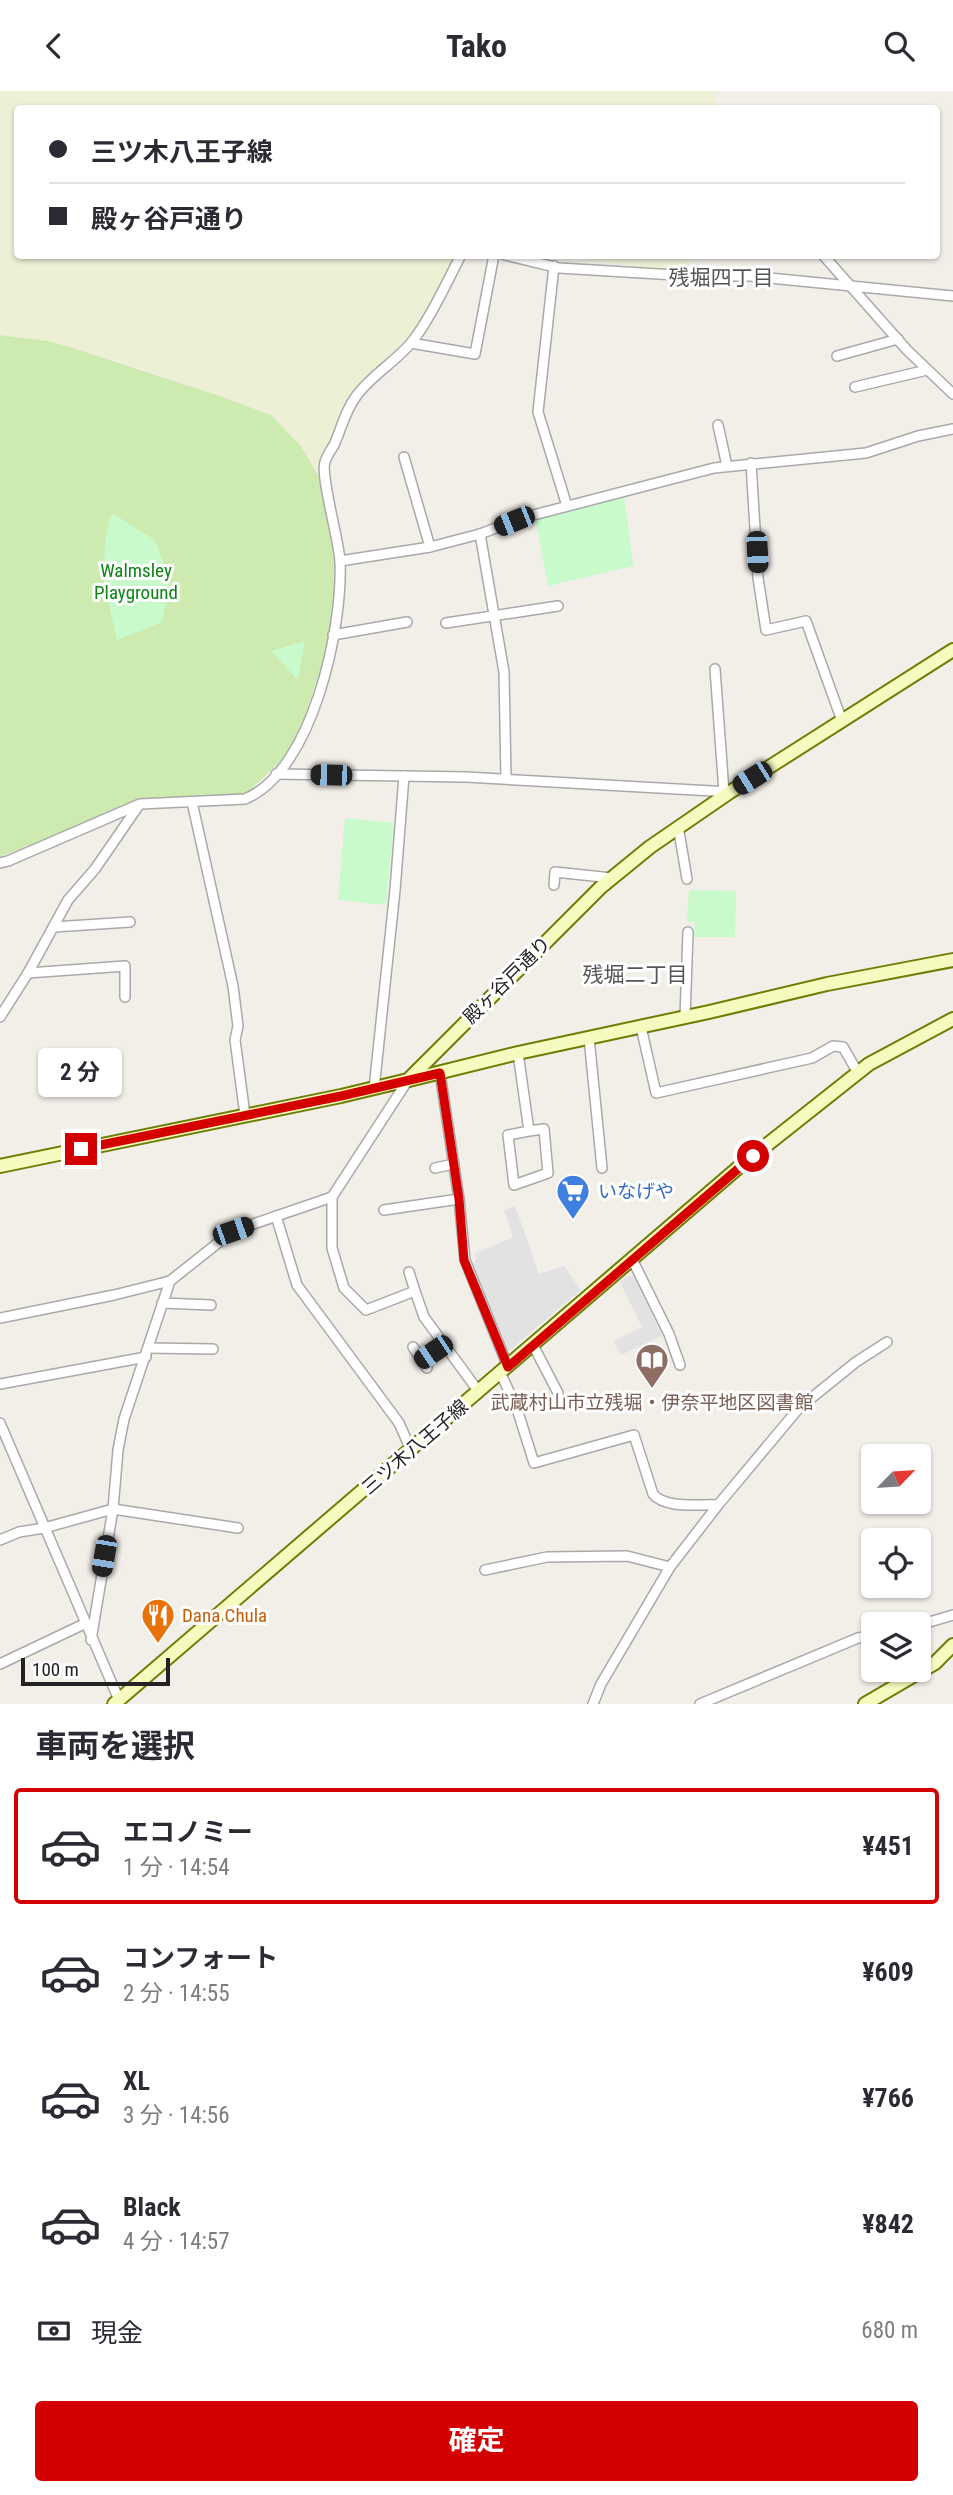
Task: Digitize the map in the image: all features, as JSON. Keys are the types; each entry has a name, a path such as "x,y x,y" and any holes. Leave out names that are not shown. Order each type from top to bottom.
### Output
{"street":[{"path":"0,863 140,804 246,799 259,792 276,774 295,747 318,702 338,608 340,561 324,464 346,411 358,393 411,343 459,259"},
{"path":"411,343 475,354 493,259"},
{"path":"521,259 554,267 750,276 953,296"},
{"path":"827,259 898,339 953,394"},
{"path":"554,267 538,412 567,506"},
{"path":"837,356 898,339"},
{"path":"855,387 928,370"},
{"path":"718,425 727,466"},
{"path":"340,561 430,547 567,506 727,466 866,453 918,436 953,429"},
{"path":"404,457 430,547"},
{"path":"751,463 758,578 765,630 806,621 842,721"},
{"path":"480,534 504,671 506,778"},
{"path":"446,623 558,606"},
{"path":"333,635 407,622"},
{"name":"殿ヶ谷戸通り","path":"0,1166 408,1080 612,878 678,826 727,792 953,650"},
{"path":"276,774 506,778 727,792 715,669"},
{"path":"374,1089 396,890 404,776"},
{"path":"192,802 233,986 238,1026 235,1040 245,1115"},
{"path":"0,1017 68,900 95,869 140,804"},
{"path":"678,826 687,879"},
{"path":"554,885 555,871 612,878"},
{"path":"54,927 130,922"},
{"path":"685,1017 688,932"},
{"path":"415,1291 366,1310 344,1288 332,1248 332,1197 408,1080 827,984 953,960"},
{"path":"28,973 125,967 125,997"},
{"name":"三ツ木八王子線","path":"118,1703 739,1167 858,1073 886,1054 953,1019"},
{"path":"641,1027 656,1093 812,1058 833,1047 843,1047 858,1073"},
{"path":"589,1038 602,1168"},
{"path":"518,1053 529,1131"},
{"path":"440,1073 459,1199 464,1260 505,1370 534,1464 634,1435 657,1499 666,1503 718,1505"},
{"path":"544,1129 548,1173 514,1185 508,1135 529,1131 544,1129"},
{"path":"435,1168 454,1164"},
{"path":"0,1318 170,1281 233,1231 332,1197"},
{"path":"384,1210 459,1199"},
{"path":"276,1216 298,1285 399,1423 411,1450"},
{"path":"632,1259 680,1365"},
{"path":"409,1272 424,1317 479,1392"},
{"path":"91,1640 113,1509 118,1450 124,1419 170,1281"},
{"path":"162,1303 211,1304"},
{"path":"593,1704 601,1684 670,1567 718,1505 799,1408 856,1362 887,1342"},
{"path":"413,1347 424,1364 444,1344"},
{"path":"533,1345 558,1392"},
{"path":"0,1384 147,1353 213,1349"},
{"path":"0,1423 4,1442 44,1528 118,1703"},
{"path":"0,1541 19,1532 113,1509 238,1528"},
{"path":"485,1570 547,1557 627,1556 670,1567"},
{"path":"931,1621 953,1615"},
{"path":"0,1664 84,1624"},
{"path":"700,1704 861,1637"},
{"path":"865,1704 934,1663 953,1645"}],"green space":[{"path":"0,91 713,91 715,105 14,105 14,259 456,259 417,332 359,391 324,464 327,491 301,446 271,415 160,375 48,341 0,335"},
{"path":"589,259 692,259 685,274"},
{"path":"0,335 48,341 70,347 271,415 301,446 327,491 339,551 336,622 295,747 240,800 140,804 0,857"},
{"path":"624,495 633,566 548,586 535,519"},
{"name":"Walmsley Playground","path":"112,513 155,540 170,581 162,622 117,640 104,561 107,530"},
{"path":"305,641 298,680 271,651"},
{"path":"345,818 394,823 386,905 338,900"},
{"path":"689,890 736,891 735,937 694,937 695,922 687,922"}],"shaded area":[{"path":"515,1206 539,1274 564,1266 581,1290 505,1354 473,1264 477,1259 474,1254 513,1237 504,1211"},
{"path":"628,1276 634,1276 662,1336 621,1355 614,1341 642,1327 620,1282"}],"place":[{"name":"いなげや","path":"573,1221"},
{"name":"武蔵村山市立残堀・伊奈平地区図書館","path":"652,1390"},
{"name":"Dana Chula","path":"158,1645"}],"district":[{"name":"残堀四丁目","path":"721,278"},
{"name":"残堀二丁目","path":"635,975"}],"route":[{"path":"81,1149 440,1073 459,1199 464,1260 508,1367 753,1156"}]}
